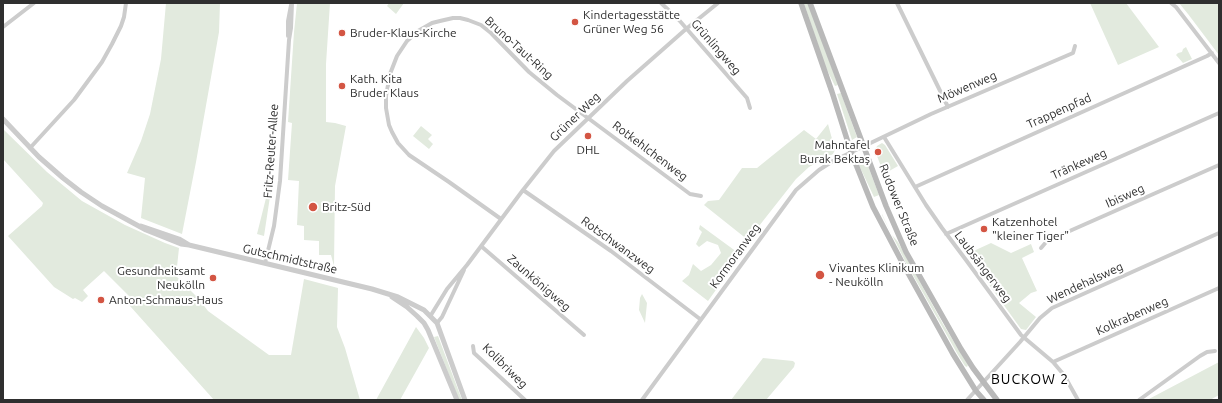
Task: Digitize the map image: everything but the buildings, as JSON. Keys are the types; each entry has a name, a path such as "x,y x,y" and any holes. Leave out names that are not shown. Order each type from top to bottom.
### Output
{"main road":[{"name":"Rudower Straße","path":"801,3 851,152 873,207 902,264 953,354 976,391 984,400"},
{"name":"Rudower Straße","path":"810,3 892,220 906,252 961,349 997,400"}],"street":[{"path":"3,27 34,3"},
{"path":"30,148 74,100 97,69 121,26 126,3"},
{"name":"Fritz-Reuter-Allee","path":"266,263 274,226 280,177 288,40 287,28 292,3"},
{"name":"Grünlingweg","path":"661,3 747,98 750,108"},
{"name":"Grüner Weg","path":"431,316 447,289 554,151 627,81 718,3"},
{"path":"897,3 948,106"},
{"path":"1171,3 1176,5 1219,63"},
{"name":"Bruno-Taut-Ring","path":"501,219 413,158 401,146 392,132 387,119 387,88 395,60 407,41 424,27 440,21 460,18 474,22 481,25 491,33 517,61 538,80 589,118"},
{"name":"Möwenweg","path":"864,146 948,106 1073,53 1075,46"},
{"name":"Trappenpfad","path":"915,187 1212,53"},
{"name":"Tränkeweg","path":"946,234 1219,113"},
{"name":"Rotkehlchenweg","path":"589,118 690,194 701,196"},
{"name":"Gutschmidtstraße","path":"3,119 47,165 81,192 111,211 146,230 181,244 365,287 405,300 424,310 437,323"},
{"name":"Laubsängerweg","path":"884,136 946,234 1024,338 1053,362 1064,375 1078,400"},
{"name":"Kormoranweg","path":"642,400 796,190 819,170 833,161 864,146"},
{"name":"Ibisweg","path":"1041,248 1047,241 1219,165"},
{"name":"Rotschwanzweg","path":"523,190 611,250 700,319"},
{"name":"Wendehalsweg","path":"968,400 1040,318 1052,308 1219,233"},
{"name":"Zaunkönigweg","path":"481,246 584,335"},
{"name":"Grüner Weg","path":"437,323 442,317 467,265"},
{"name":"Kolkrabenweg","path":"1053,362 1219,288"},
{"name":"Gutschmidtstraße","path":"386,294 407,307 424,323 456,400"},
{"path":"424,323 431,316"},
{"path":"428,330 437,323 465,400"},
{"name":"Kolibriweg","path":"473,346 474,353 525,400"},
{"path":"1139,400 1200,356 1207,352 1215,351"}],"shaded area":[{"path":"166,3 220,3 219,32 182,234 141,218 145,178 127,173 141,141 150,114 161,59"},
{"path":"297,3 330,3 326,64 326,122 346,126 335,186 334,266 331,255 319,255 319,241 304,240 304,226 297,225 299,181 288,180 292,123 288,122"},
{"path":"389,3 404,3 396,14 387,6"},
{"path":"804,3 808,3 838,85 835,86 825,66"},
{"path":"1090,3 1126,3 1159,47 1118,65"},
{"path":"1179,3 1219,3 1219,55 1188,14"},
{"path":"1186,47 1192,59 1183,63 1176,55 1182,52"},
{"path":"841,93 857,137 852,140 837,94"},
{"path":"828,124 835,150 833,154 809,167 796,179 748,240 704,205 708,201 719,200 742,168 757,168 804,130 816,139"},
{"path":"421,126 432,135 428,139 433,144 429,149 413,136"},
{"path":"3,129 47,172 82,201 125,225 179,248 176,276 199,299 208,311 269,355 291,355 304,279 338,288 337,327 345,348 360,400 214,400 130,306 128,301 131,298 104,271 83,290 88,296 82,302 75,298 73,299 54,287 8,236 42,206 43,203 3,159"},
{"path":"882,143 885,145 898,166 884,174 875,151 877,146"},
{"path":"865,158 879,195 874,197 857,161"},
{"path":"271,190 264,236 257,234 267,194 262,192"},
{"path":"700,225 741,255 708,301 682,281 689,275 693,264 701,271 711,265 721,253 718,245 707,241 699,247 696,244 702,232 699,229"},
{"path":"892,235 898,242 943,324 968,365 967,367 958,355"},
{"path":"991,243 1011,253 1031,244 1034,252 1022,258 1037,291 1031,293 1019,303 1036,317 1026,330 1021,329 967,254"},
{"path":"642,294 647,303 645,323 639,310 640,298"},
{"path":"416,327 429,348 400,400 376,400"},
{"path":"438,336 462,400 459,400 434,337"},
{"path":"763,358 793,361 795,363 794,367 766,400 731,400"},
{"path":"1219,362 1219,395 1210,400 1147,400"}],"place":[{"name":"Kindertagesstätte Grüner Weg 56","path":"575,22"},
{"name":"Bruder-Klaus-Kirche","path":"342,33"},
{"name":"Kath. Kita Bruder Klaus","path":"342,86"},
{"name":"DHL","path":"588,136"},
{"name":"Mahntafel Burak Bektaş","path":"878,152"},
{"name":"Britz-Süd","path":"313,207"},
{"name":"Katzenhotel \"kleiner Tiger\"","path":"984,229"},
{"name":"Vivantes Klinikum - Neukölln","path":"820,275"},
{"name":"Gesundheitsamt Neukölln","path":"213,278"},
{"name":"Anton-Schmaus-Haus","path":"101,300"}],"district":[{"name":"BUCKOW 2","path":"1030,379"}]}
